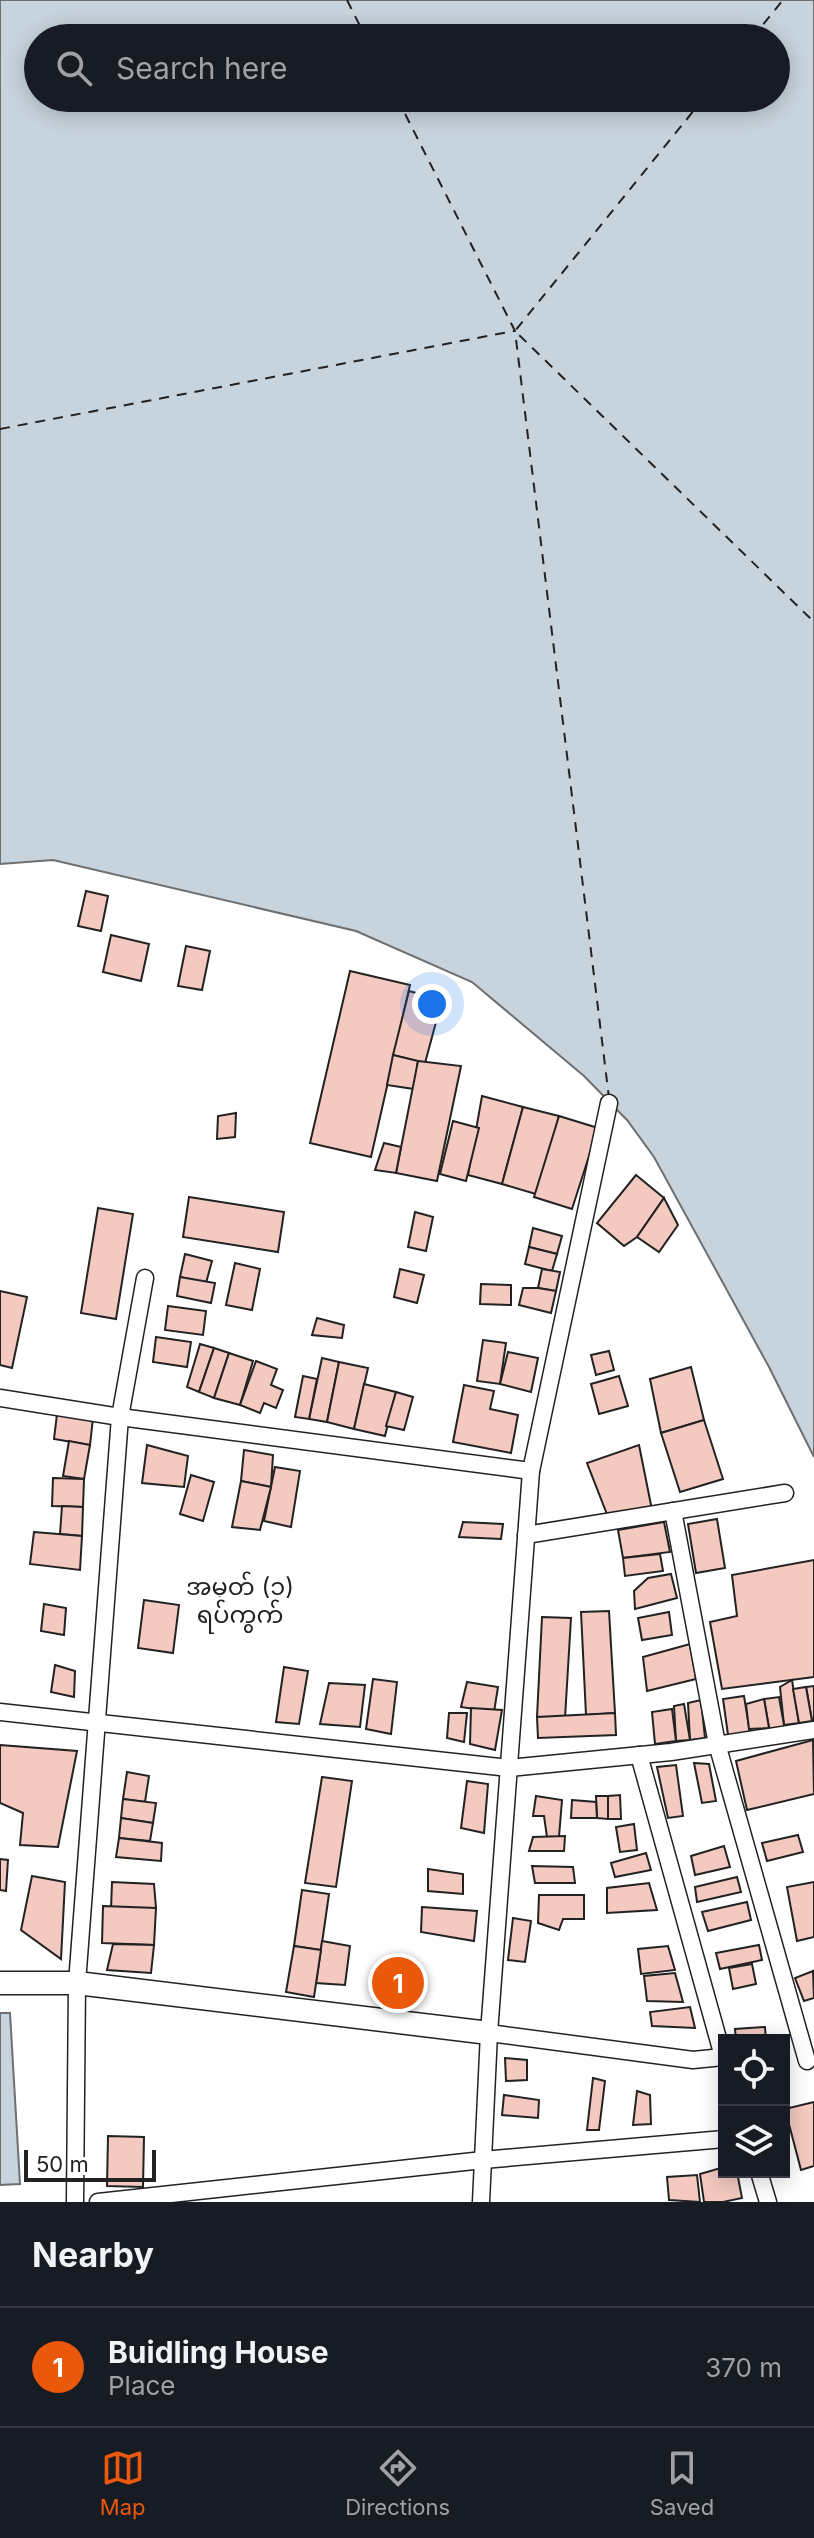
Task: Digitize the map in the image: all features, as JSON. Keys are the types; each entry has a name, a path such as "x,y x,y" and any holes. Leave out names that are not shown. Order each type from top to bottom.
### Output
{"street":[{"path":"481,2202 489,2033 531,1471 609,1103"},
{"path":"75,2202 77,1983 120,1417 145,1278"},
{"path":"0,1398 120,1417 531,1471"},
{"path":"526,1535 785,1493"},
{"path":"673,1511 717,1744 807,2061"},
{"path":"0,1712 509,1768 639,1755 814,1730"},
{"path":"639,1755 718,2038"},
{"path":"0,1983 77,1983 693,2060 718,2059"},
{"path":"98,2202 483,2160 718,2140"},
{"path":"761,2178 768,2202"}],"shaded area":[{"path":"0,0 814,0 814,1457 769,1367 654,1157 627,1120 584,1076 472,982 356,931 53,860 0,864"},
{"path":"0,2013 10,2013 20,2184 0,2185"}],"building":[{"path":"86,891 108,896 101,931 78,926"},
{"path":"111,935 149,944 141,981 103,972"},
{"path":"186,946 210,951 202,990 178,986"},
{"path":"350,971 410,985 371,1157 310,1143"},
{"path":"409,991 442,1000 425,1063 393,1055"},
{"path":"393,1055 418,1061 414,1089 387,1085"},
{"path":"418,1061 461,1066 437,1181 396,1173"},
{"path":"482,1096 523,1107 502,1184 468,1175"},
{"path":"523,1107 559,1116 539,1195 502,1184"},
{"path":"236,1113 235,1137 217,1139 218,1116"},
{"path":"559,1116 598,1128 572,1209 534,1197"},
{"path":"453,1121 479,1128 466,1181 440,1174"},
{"path":"384,1143 401,1147 396,1173 375,1170"},
{"path":"636,1175 664,1198 637,1237 624,1246 597,1223"},
{"path":"189,1197 284,1212 278,1252 183,1237"},
{"path":"664,1198 678,1225 659,1252 637,1237"},
{"path":"98,1208 133,1214 116,1319 81,1313"},
{"path":"415,1212 433,1217 426,1251 408,1247"},
{"path":"533,1228 562,1236 557,1254 529,1247"},
{"path":"529,1247 557,1254 552,1271 525,1264"},
{"path":"185,1254 212,1261 206,1283 180,1277"},
{"path":"235,1263 260,1269 252,1310 226,1305"},
{"path":"400,1269 424,1275 417,1303 394,1297"},
{"path":"542,1269 560,1272 556,1291 538,1288"},
{"path":"180,1277 215,1283 211,1303 177,1296"},
{"path":"481,1284 511,1285 511,1305 480,1304"},
{"path":"523,1288 556,1291 551,1313 519,1305"},
{"path":"0,1291 27,1297 12,1368 0,1365"},
{"path":"168,1306 206,1311 203,1335 165,1330"},
{"path":"317,1318 344,1325 342,1338 312,1335"},
{"path":"156,1337 191,1342 187,1367 153,1362"},
{"path":"483,1340 506,1343 500,1384 477,1381"},
{"path":"200,1344 214,1348 199,1392 187,1387"},
{"path":"214,1348 229,1353 214,1398 199,1392"},
{"path":"609,1351 614,1370 596,1375 591,1355"},
{"path":"508,1352 538,1358 531,1392 500,1384"},
{"path":"229,1353 253,1361 240,1405 214,1398"},
{"path":"322,1358 339,1362 327,1422 309,1419"},
{"path":"256,1361 277,1369 271,1385 283,1390 276,1408 264,1403 260,1413 240,1405"},
{"path":"339,1362 368,1368 354,1429 327,1422"},
{"path":"691,1367 704,1420 661,1433 650,1379"},
{"path":"303,1376 317,1379 309,1419 295,1417"},
{"path":"619,1376 628,1406 599,1414 591,1384"},
{"path":"364,1384 396,1392 385,1436 354,1429"},
{"path":"464,1385 494,1391 490,1409 518,1415 511,1453 453,1442"},
{"path":"396,1392 413,1397 404,1430 386,1426"},
{"path":"57,1414 93,1418 90,1445 54,1439"},
{"path":"704,1420 723,1479 680,1492 661,1433"},
{"path":"69,1441 90,1445 84,1479 63,1476"},
{"path":"147,1445 188,1456 184,1487 142,1483"},
{"path":"639,1445 653,1515 610,1522 587,1463"},
{"path":"244,1450 273,1455 271,1487 241,1481"},
{"path":"275,1467 300,1471 291,1527 264,1521"},
{"path":"191,1475 214,1482 203,1521 180,1514"},
{"path":"53,1478 84,1479 83,1507 52,1506"},
{"path":"241,1481 271,1487 260,1530 232,1527"},
{"path":"62,1506 83,1507 82,1536 60,1534"},
{"path":"717,1519 725,1568 696,1573 688,1524"},
{"path":"463,1522 503,1524 501,1539 459,1537"},
{"path":"664,1522 670,1552 623,1558 618,1530"},
{"path":"34,1532 82,1536 80,1570 30,1564"},
{"path":"660,1554 663,1571 625,1576 623,1558"},
{"path":"814,1560 814,1677 722,1689 710,1622 737,1616 732,1575"},
{"path":"671,1574 677,1598 635,1609 634,1591 648,1578"},
{"path":"144,1600 179,1605 173,1653 138,1648"},
{"path":"44,1604 66,1608 64,1635 41,1631"},
{"path":"609,1611 615,1713 586,1715 581,1612"},
{"path":"669,1612 672,1635 642,1640 638,1618"},
{"path":"542,1617 571,1618 565,1718 537,1717"},
{"path":"690,1644 696,1679 647,1691 643,1657"},
{"path":"55,1665 75,1671 74,1697 51,1692"},
{"path":"284,1667 308,1671 299,1724 276,1722"},
{"path":"373,1679 397,1682 391,1734 366,1729"},
{"path":"792,1680 799,1723 784,1725 780,1687"},
{"path":"467,1682 498,1687 494,1712 461,1707"},
{"path":"329,1683 365,1685 360,1727 320,1724"},
{"path":"814,1686 814,1721 812,1721 806,1687"},
{"path":"806,1687 812,1721 799,1723 793,1689"},
{"path":"744,1696 751,1739 729,1742 723,1699"},
{"path":"779,1697 786,1734 769,1728 764,1699"},
{"path":"764,1699 769,1728 749,1729 746,1704"},
{"path":"701,1700 705,1738 690,1740 688,1703"},
{"path":"684,1704 690,1740 676,1741 674,1706"},
{"path":"471,1708 502,1710 495,1750 470,1744"},
{"path":"672,1709 676,1741 655,1744 652,1712"},
{"path":"449,1713 467,1713 464,1742 447,1738"},
{"path":"615,1713 616,1735 538,1738 537,1717"},
{"path":"813,1740 814,1794 747,1810 736,1761"},
{"path":"0,1745 77,1751 58,1847 20,1845 23,1813 0,1803"},
{"path":"694,1763 709,1764 716,1801 702,1803"},
{"path":"676,1765 683,1816 668,1818 657,1767"},
{"path":"127,1772 149,1776 145,1802 123,1799"},
{"path":"322,1777 352,1781 336,1887 305,1883"},
{"path":"467,1781 488,1784 484,1833 461,1828"},
{"path":"620,1795 621,1819 608,1819 608,1796"},
{"path":"536,1796 562,1800 559,1837 547,1837 544,1816 533,1816"},
{"path":"596,1796 608,1796 608,1819 597,1818"},
{"path":"123,1799 156,1803 153,1823 121,1818"},
{"path":"572,1800 596,1802 597,1818 571,1818"},
{"path":"121,1818 153,1823 150,1841 119,1838"},
{"path":"634,1824 637,1850 620,1852 616,1827"},
{"path":"798,1835 803,1852 767,1861 762,1843"},
{"path":"565,1836 564,1851 529,1851 533,1837"},
{"path":"119,1838 162,1843 161,1861 116,1857"},
{"path":"724,1846 730,1867 695,1875 691,1856"},
{"path":"646,1853 651,1870 615,1877 611,1863"},
{"path":"0,1859 8,1860 6,1891 0,1890"},
{"path":"532,1866 573,1867 575,1883 535,1883"},
{"path":"428,1869 463,1874 463,1894 428,1891"},
{"path":"32,1876 65,1882 61,1959 21,1930"},
{"path":"737,1877 741,1892 697,1902 695,1887"},
{"path":"112,1882 154,1884 156,1908 111,1909"},
{"path":"814,1882 814,1937 797,1941 787,1887"},
{"path":"649,1883 657,1910 607,1913 607,1888"},
{"path":"302,1890 329,1894 321,1950 294,1946"},
{"path":"539,1895 584,1895 584,1919 563,1919 559,1930 538,1923"},
{"path":"747,1902 751,1920 708,1931 702,1912"},
{"path":"103,1906 156,1908 154,1945 102,1943"},
{"path":"422,1907 477,1911 474,1941 421,1932"},
{"path":"513,1918 531,1921 525,1962 508,1960"},
{"path":"322,1941 350,1946 345,1985 316,1983"},
{"path":"113,1944 154,1945 151,1973 107,1970"},
{"path":"759,1945 762,1960 720,1969 716,1953"},
{"path":"294,1946 321,1950 314,1997 286,1992"},
{"path":"668,1946 675,1970 641,1974 638,1949"},
{"path":"752,1964 756,1984 733,1989 729,1968"},
{"path":"813,1971 814,1998 804,2001 795,1978"},
{"path":"379,1972 417,1975 416,1994 378,1991"},
{"path":"675,1973 683,2002 647,2001 644,1976"},
{"path":"690,2007 695,2028 652,2026 650,2012"},
{"path":"765,2027 766,2034 735,2034 735,2029"},
{"path":"505,2058 527,2060 527,2080 506,2081"},
{"path":"593,2078 605,2081 599,2130 587,2130"},
{"path":"637,2091 650,2095 651,2124 633,2125"},
{"path":"504,2095 539,2100 538,2118 502,2115"},
{"path":"814,2102 814,2166 801,2170 790,2128 790,2108"},
{"path":"108,2136 144,2137 143,2187 107,2186"},
{"path":"718,2169 718,2178 738,2178 742,2198 704,2202 700,2174"},
{"path":"697,2175 700,2202 669,2200 667,2177"}],"ferry route":[{"path":"347,0 359,24"},
{"path":"763,24 783,0"},
{"path":"404,112 515,331 609,1098"},
{"path":"693,112 515,331 814,622"},
{"path":"0,429 514,331"}],"place":[{"name":"Buidling House","path":"398,1983"}],"district":[{"name":"အမှတ် (၁) ရပ်ကွက်","path":"240,1600"}]}
